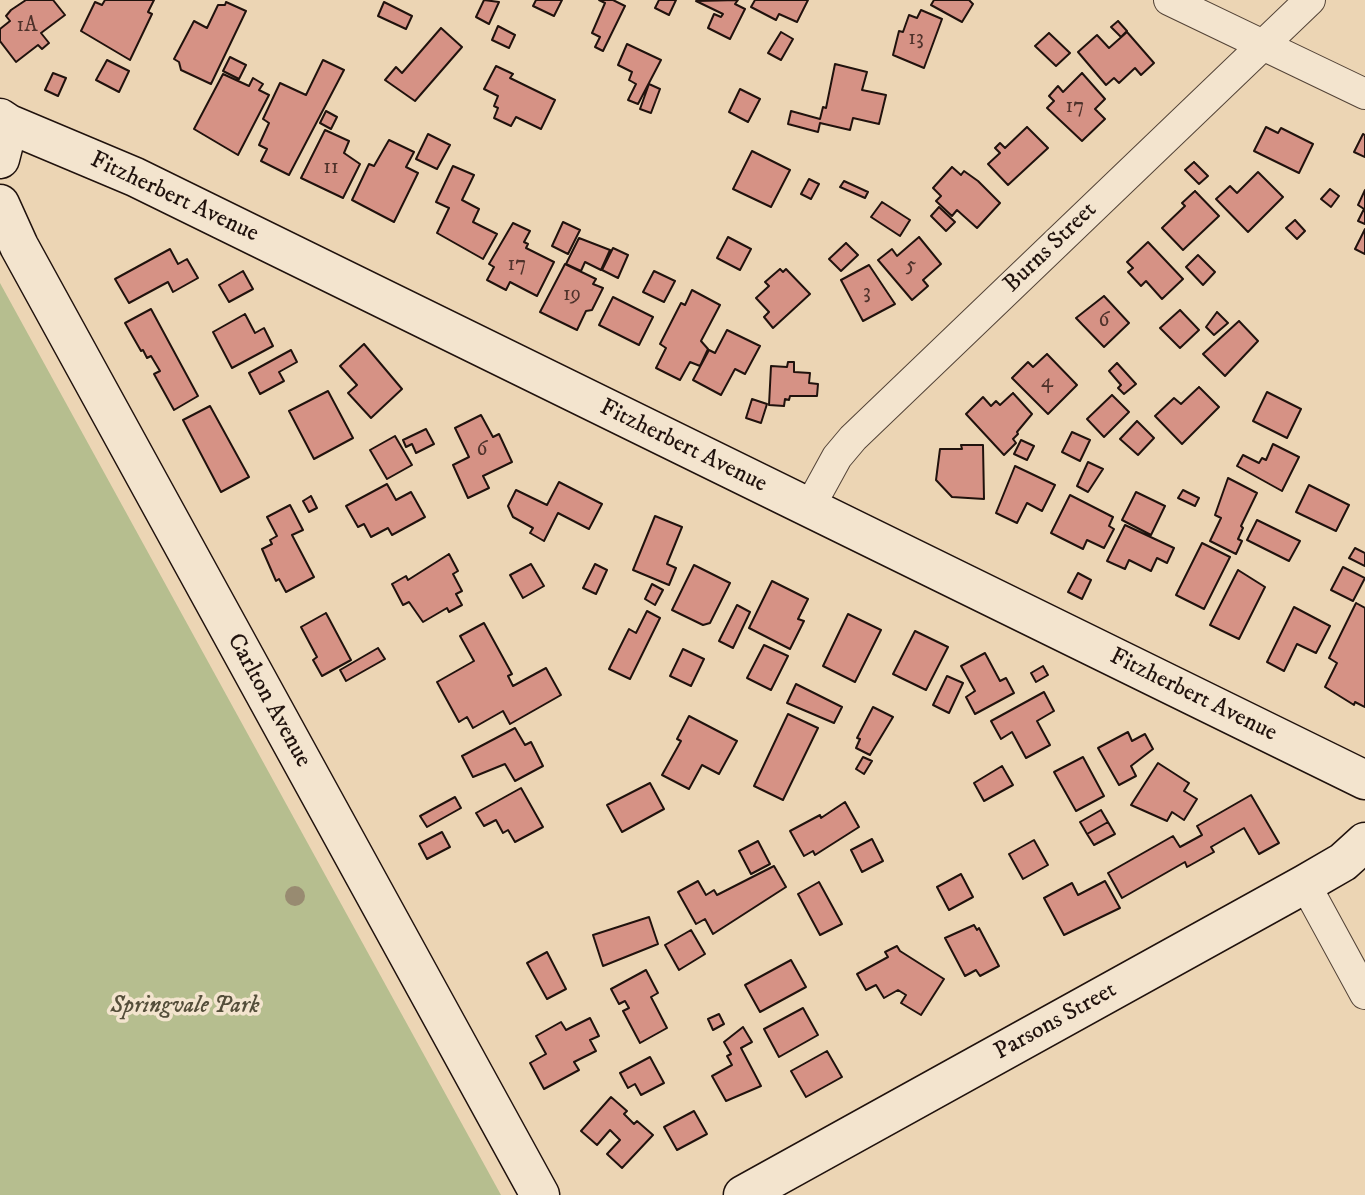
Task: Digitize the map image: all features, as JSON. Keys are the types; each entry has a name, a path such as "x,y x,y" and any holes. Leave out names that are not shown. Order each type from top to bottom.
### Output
{"main road":[{"name":"Fitzherbert Avenue","path":"2,131 135,177 1365,780"},
{"name":"Carlton Avenue","path":"0,204 26,259 540,1195"},
{"name":"Parsons Street","path":"743,1195 1305,884 1343,862 1365,842"}],"street":[{"path":"1169,0 1365,94"},
{"name":"Burns Street","path":"810,508 837,457 853,438 1310,0"},
{"path":"1305,884 1365,994"}],"green space":[{"name":"Springvale Park","path":"0,283 501,1195 0,1195"}],"building":[{"path":"26,0 53,0 65,15 41,33 49,43 42,49 38,45 16,62 0,41 0,29 10,21 6,16 11,10"},
{"path":"105,0 154,0 148,12 152,14 130,60 81,31 95,2 102,5"},
{"path":"484,0 499,2 489,24 476,17"},
{"path":"536,0 562,0 554,16 533,6"},
{"path":"599,0 613,0 625,6 603,51 595,47 600,37 592,33 605,3"},
{"path":"659,0 676,0 669,15 655,8"},
{"path":"738,0 735,4 745,9 730,39 708,28 714,14 721,17 723,14 696,1"},
{"path":"755,0 808,0 797,22 779,14 776,20 751,7"},
{"path":"934,0 969,0 973,4 962,22 931,5"},
{"path":"226,2 246,11 211,84 181,70 179,62 174,59 194,21 207,28 218,5 225,5"},
{"path":"384,2 412,16 406,29 378,16"},
{"path":"921,10 942,19 924,68 893,55 899,31 903,32 909,15 917,18"},
{"path":"1118,21 1127,31 1121,37 1111,27"},
{"path":"498,26 515,35 509,48 492,40"},
{"path":"441,28 462,47 415,101 385,80 396,67 402,73"},
{"path":"781,32 793,39 781,60 768,53"},
{"path":"1127,32 1154,63 1141,75 1135,68 1119,83 1114,78 1106,85 1078,52 1097,35 1109,48"},
{"path":"1049,33 1070,53 1056,66 1035,46"},
{"path":"627,44 661,60 638,104 628,100 636,84 629,80 632,72 618,65"},
{"path":"230,57 246,65 239,79 223,71"},
{"path":"107,60 129,71 119,92 96,80"},
{"path":"323,60 344,70 289,175 261,161 267,149 259,145 269,123 263,119 280,83 306,95"},
{"path":"835,64 867,72 862,90 886,95 879,124 853,118 850,130 820,123 818,132 788,124 791,111 820,119 823,107 826,108"},
{"path":"496,66 513,74 510,78 555,100 541,129 516,117 511,126 494,118 498,108 494,106 498,96 484,89"},
{"path":"53,73 66,78 58,96 45,90"},
{"path":"1082,73 1105,99 1095,109 1105,119 1082,141 1047,108 1054,101 1049,96 1058,86 1063,92"},
{"path":"223,74 249,86 253,78 263,84 259,90 269,95 238,155 194,129"},
{"path":"649,84 660,89 651,113 640,109"},
{"path":"740,89 760,99 748,122 729,112"},
{"path":"326,111 337,117 331,129 320,123"},
{"path":"1027,127 1048,148 1008,185 988,164 1000,153 995,148 1000,143 1005,148"},
{"path":"1266,127 1278,133 1281,128 1313,144 1299,173 1254,151"},
{"path":"325,130 349,141 344,153 360,164 343,198 301,178"},
{"path":"428,134 450,145 437,169 416,159"},
{"path":"1363,134 1365,135 1365,157 1354,152"},
{"path":"389,140 414,152 406,167 418,173 394,222 352,200 369,164 374,166"},
{"path":"752,151 790,170 771,207 733,189"},
{"path":"1194,162 1208,176 1199,184 1185,170"},
{"path":"453,166 474,175 462,200 479,209 473,222 497,234 483,259 437,233 449,208 436,202"},
{"path":"952,167 961,175 964,171 978,181 1000,203 977,228 957,210 952,216 936,201 941,196 933,188"},
{"path":"1258,172 1283,197 1248,232 1216,199 1230,186 1237,193"},
{"path":"809,179 819,184 811,199 801,194"},
{"path":"844,181 868,192 865,198 840,187"},
{"path":"1330,189 1339,196 1331,207 1321,199"},
{"path":"1365,190 1365,224 1358,221 1364,209 1358,205"},
{"path":"1195,191 1219,216 1183,250 1162,228 1185,206 1182,203"},
{"path":"882,202 910,220 900,236 871,217"},
{"path":"939,207 955,222 946,231 931,216"},
{"path":"1295,220 1305,231 1297,239 1286,228"},
{"path":"563,222 580,230 568,254 552,246"},
{"path":"513,223 530,231 524,242 528,244 526,248 554,262 537,296 510,282 506,290 487,280 494,267 489,264"},
{"path":"1365,229 1365,254 1355,249"},
{"path":"728,237 751,249 740,270 717,258"},
{"path":"919,237 941,264 923,280 928,286 912,300 878,260 892,249 897,256"},
{"path":"579,238 610,250 601,270 585,262 581,271 566,264"},
{"path":"1148,242 1183,279 1162,299 1146,281 1141,286 1128,272 1133,268 1127,262"},
{"path":"846,243 858,255 841,271 829,259"},
{"path":"613,248 628,255 618,278 602,270"},
{"path":"170,249 178,264 187,259 198,278 173,292 168,282 129,303 115,279"},
{"path":"1198,255 1215,272 1203,285 1186,267"},
{"path":"565,264 596,279 593,284 603,288 592,310 586,311 577,330 540,312"},
{"path":"869,265 895,304 863,321 841,280"},
{"path":"780,269 783,272 786,269 810,294 773,328 764,317 769,312 756,298 769,286 765,282"},
{"path":"243,271 253,289 229,302 219,285"},
{"path":"654,271 675,281 664,302 643,292"},
{"path":"692,290 720,305 701,341 708,349 700,366 690,362 680,380 656,368 666,348 660,344 681,303 685,305"},
{"path":"1104,296 1129,323 1104,347 1076,318"},
{"path":"613,297 653,317 639,345 599,325"},
{"path":"151,309 198,396 174,410 154,374 160,371 151,356 147,358 143,350 141,351 125,323"},
{"path":"1180,310 1199,330 1180,348 1160,328"},
{"path":"1217,312 1228,323 1214,335 1206,327"},
{"path":"245,314 255,333 264,328 273,346 232,368 213,332"},
{"path":"1239,321 1258,341 1225,376 1203,354"},
{"path":"727,330 760,346 745,374 735,369 721,395 693,380 709,350 715,353"},
{"path":"364,344 402,389 371,418 348,393 357,385 340,366"},
{"path":"291,350 297,362 279,372 284,381 260,394 249,373"},
{"path":"1047,354 1077,385 1048,414 1012,378 1028,362 1033,367"},
{"path":"788,362 794,362 794,372 810,373 809,383 818,384 817,396 790,396 789,400 785,399 784,406 769,405 771,366 787,367"},
{"path":"1117,363 1136,384 1124,394 1118,388 1121,385 1109,371"},
{"path":"1199,387 1219,407 1182,444 1155,416 1174,398 1181,404"},
{"path":"328,391 353,438 314,459 289,411"},
{"path":"1267,392 1301,409 1287,438 1253,421"},
{"path":"1013,393 1032,414 1013,439 1016,443 1004,455 966,414 983,397 991,406 996,401 1000,405"},
{"path":"1112,395 1129,412 1104,437 1087,419"},
{"path":"752,399 767,404 761,423 746,418"},
{"path":"210,406 249,477 221,492 183,420"},
{"path":"481,415 493,437 499,434 512,462 483,476 489,488 468,498 453,465 469,457 455,428"},
{"path":"1137,421 1154,438 1138,455 1120,439"},
{"path":"426,429 434,444 416,453 412,444 406,447 403,440"},
{"path":"1072,432 1090,440 1080,461 1062,452"},
{"path":"395,436 412,465 387,479 370,450"},
{"path":"1021,440 1034,446 1027,460 1014,454"},
{"path":"1273,444 1299,457 1282,491 1237,466 1243,455 1259,463 1262,458 1266,460"},
{"path":"961,445 983,445 984,499 952,497 936,480 940,449 962,449"},
{"path":"1088,462 1103,469 1088,492 1077,486"},
{"path":"1015,466 1055,485 1042,511 1027,503 1017,523 996,513"},
{"path":"1228,478 1257,493 1241,526 1243,528 1238,539 1242,541 1236,554 1210,541 1221,518 1215,515"},
{"path":"559,482 602,504 589,529 558,513 544,541 530,533 533,528 513,517 508,506 516,490 547,505"},
{"path":"387,484 396,500 411,492 425,517 392,535 388,528 371,537 364,524 358,527 346,506"},
{"path":"1309,485 1349,505 1336,531 1296,512"},
{"path":"1183,490 1199,498 1195,506 1178,498"},
{"path":"1136,492 1165,506 1151,535 1122,520"},
{"path":"1070,495 1113,517 1109,526 1114,529 1104,548 1087,540 1083,549 1051,533"},
{"path":"311,496 317,508 309,512 303,501"},
{"path":"290,505 303,530 292,535 314,577 286,592 279,579 276,581 262,549 272,544 270,540 277,536 267,517"},
{"path":"655,516 682,527 667,564 676,568 669,585 633,570"},
{"path":"1257,520 1300,541 1289,561 1247,540"},
{"path":"1125,525 1174,548 1167,563 1157,558 1151,571 1129,560 1125,569 1107,561"},
{"path":"1202,543 1230,557 1204,609 1176,595"},
{"path":"1355,548 1365,553 1365,566 1349,558"},
{"path":"449,554 458,571 453,574 462,591 456,594 462,605 449,612 447,608 423,622 409,602 403,605 392,584 406,576 408,580"},
{"path":"531,564 544,586 523,598 510,575"},
{"path":"595,564 607,570 596,594 583,588"},
{"path":"694,565 730,583 710,623 703,625 672,610"},
{"path":"1343,567 1365,578 1353,601 1331,590"},
{"path":"1238,570 1265,587 1239,639 1210,625"},
{"path":"1078,573 1091,580 1082,599 1068,592"},
{"path":"772,581 808,599 798,619 804,621 790,649 749,628"},
{"path":"652,584 663,590 655,605 645,599"},
{"path":"1356,603 1365,608 1365,707 1355,702 1354,705 1325,687 1337,663 1329,658"},
{"path":"737,605 750,612 733,648 719,641"},
{"path":"1294,607 1330,626 1316,653 1297,644 1284,671 1267,662"},
{"path":"647,611 660,618 630,679 609,669 629,629 636,633"},
{"path":"326,613 351,660 322,676 313,660 317,657 301,627"},
{"path":"848,614 881,630 855,682 823,666"},
{"path":"484,623 512,674 508,676 513,686 546,668 561,695 510,724 503,711 473,728 467,717 459,722 437,682 474,661 460,636"},
{"path":"915,631 948,647 926,690 893,674"},
{"path":"764,645 788,656 771,690 747,678"},
{"path":"378,648 385,659 346,681 340,670"},
{"path":"683,649 704,659 691,686 670,676"},
{"path":"985,653 1000,681 1006,678 1014,693 975,714 966,697 975,691 961,666"},
{"path":"1043,666 1048,675 1036,682 1031,673"},
{"path":"947,676 963,683 949,713 933,705"},
{"path":"796,684 842,707 834,723 787,703"},
{"path":"1044,692 1054,711 1037,721 1050,745 1026,758 1012,732 1001,739 991,721"},
{"path":"873,707 893,717 870,755 856,748 860,739 857,738"},
{"path":"788,714 818,728 783,800 754,786"},
{"path":"689,716 737,741 719,774 702,765 689,789 662,775 681,741 677,739"},
{"path":"515,728 525,745 531,742 543,766 515,781 505,764 473,777 462,756"},
{"path":"1128,732 1132,741 1145,734 1153,749 1131,766 1136,776 1119,785 1098,748"},
{"path":"863,757 872,761 864,774 856,769"},
{"path":"1083,757 1104,796 1076,811 1054,772"},
{"path":"1158,763 1189,783 1184,791 1197,799 1184,820 1172,812 1167,821 1131,805"},
{"path":"1002,766 1013,785 984,801 974,783"},
{"path":"650,783 664,809 622,832 607,805"},
{"path":"521,788 543,827 515,842 508,830 503,833 496,820 484,826 476,813"},
{"path":"1251,795 1279,843 1259,854 1244,828 1211,847 1214,852 1187,867 1185,862 1122,898 1108,873 1173,836 1180,847 1202,835 1197,826"},
{"path":"455,797 461,808 427,827 420,816"},
{"path":"845,802 859,827 815,855 813,851 804,856 790,831 820,815 821,818"},
{"path":"1101,810 1108,822 1087,834 1080,822"},
{"path":"1108,822 1115,834 1094,845 1087,834"},
{"path":"442,832 450,847 427,859 419,844"},
{"path":"872,839 883,861 862,872 851,850"},
{"path":"1034,840 1048,865 1023,879 1009,854"},
{"path":"758,841 770,864 751,874 739,851"},
{"path":"774,866 786,887 713,934 705,919 696,924 678,892 698,881 706,895 714,890 717,895"},
{"path":"961,874 973,897 949,910 937,887"},
{"path":"1105,881 1120,908 1064,935 1044,898 1072,883 1078,895"},
{"path":"819,882 842,924 820,935 798,894"},
{"path":"649,917 658,944 603,966 593,935"},
{"path":"974,925 977,930 979,928 999,966 980,976 976,970 965,976 945,938"},
{"path":"691,930 705,954 679,970 665,945"},
{"path":"897,946 900,951 944,979 921,1015 901,1003 906,995 898,990 884,998 876,985 866,990 857,974 888,957 885,952"},
{"path":"547,952 566,989 547,999 527,963"},
{"path":"791,960 806,987 760,1012 745,985"},
{"path":"646,970 658,993 651,997 667,1028 640,1043 623,1011 629,1008 625,1001 619,1004 611,989"},
{"path":"803,1008 818,1035 779,1057 764,1029"},
{"path":"719,1014 724,1024 713,1030 708,1019"},
{"path":"590,1018 599,1036 590,1040 596,1051 574,1062 579,1070 544,1089 530,1063 546,1054 536,1036 561,1022 566,1030"},
{"path":"743,1027 752,1042 741,1048 761,1086 726,1101 712,1076 732,1065 727,1056 731,1054 724,1042"},
{"path":"827,1051 842,1077 806,1097 791,1071"},
{"path":"650,1057 664,1083 641,1095 635,1084 628,1088 620,1073"},
{"path":"611,1097 627,1111 624,1114 634,1124 637,1121 653,1135 622,1168 607,1154 620,1140 610,1130 597,1145 581,1131"},
{"path":"694,1111 707,1134 677,1150 664,1127"}]}
